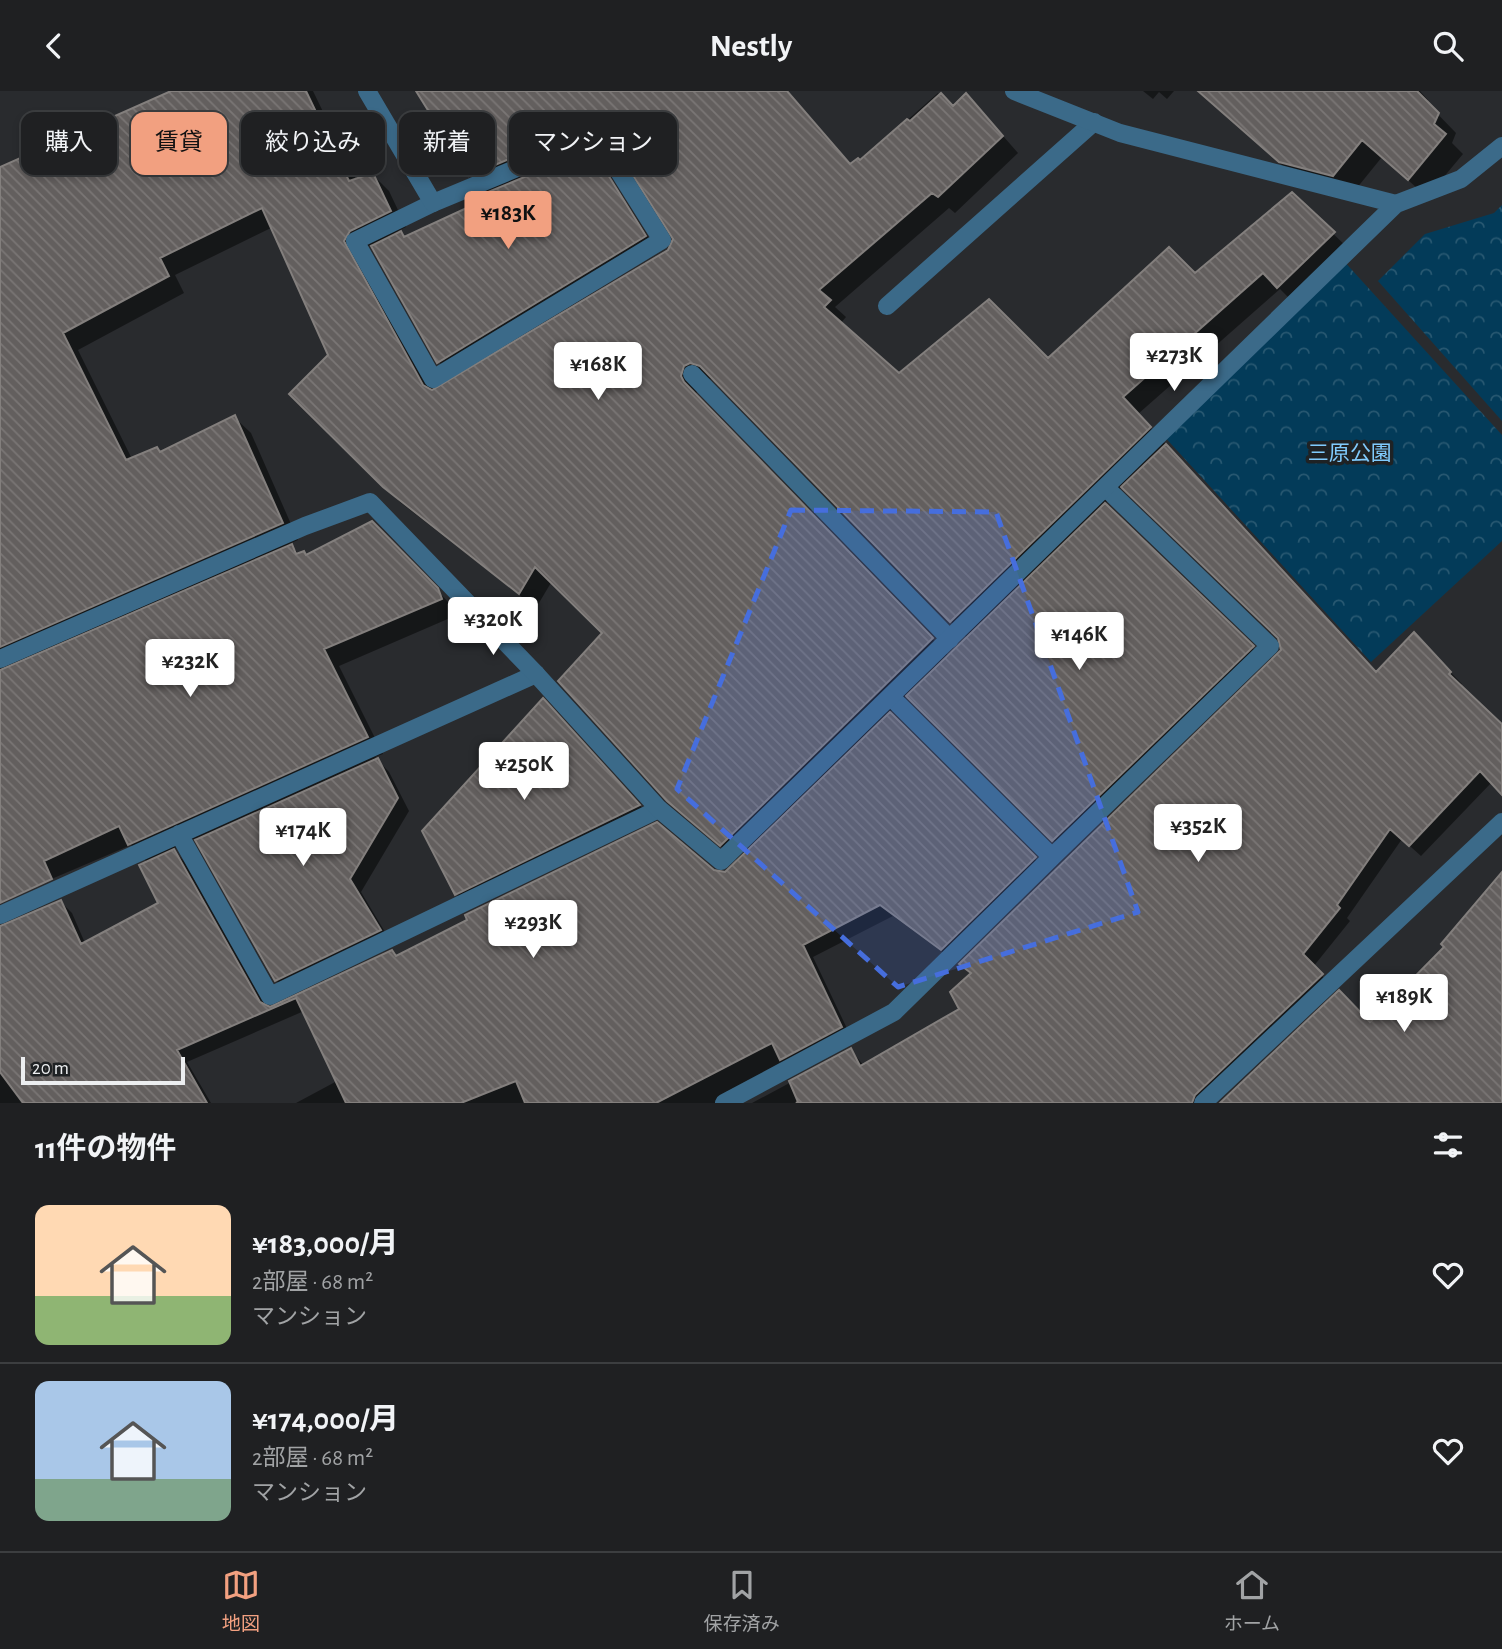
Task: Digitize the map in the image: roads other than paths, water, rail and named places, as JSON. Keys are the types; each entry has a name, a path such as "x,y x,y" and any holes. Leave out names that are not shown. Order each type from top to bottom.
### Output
{"street":[{"path":"367,91 433,203"},
{"path":"1014,91 1120,133 1396,204"},
{"path":"887,306 1094,122"},
{"path":"596,135 662,240 433,379 355,241 433,203 596,135"},
{"path":"0,659 305,526 370,502 536,674 659,809 721,860 1396,204 1461,179 1502,146"},
{"path":"692,374 950,639"},
{"path":"724,1103 894,1012 1270,646 1106,488"},
{"path":"0,915 536,674"},
{"path":"891,697 1052,857"},
{"path":"179,834 270,996 659,809"},
{"path":"1203,1103 1502,822"}],"park label":[{"name":"三原公園","path":"1350,453"}]}
